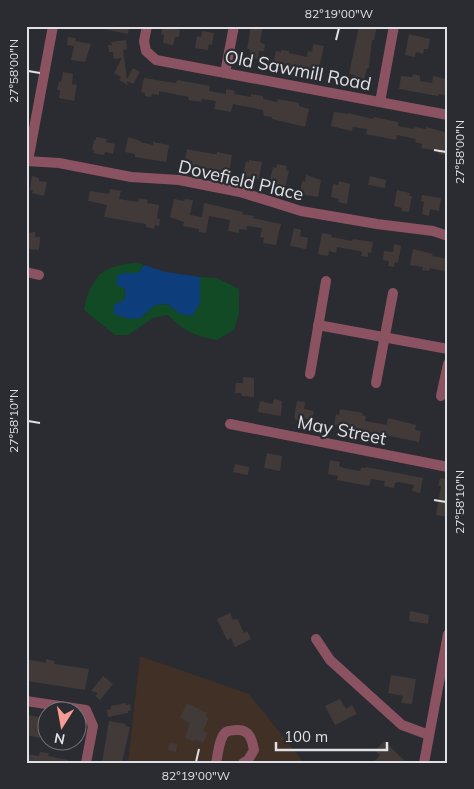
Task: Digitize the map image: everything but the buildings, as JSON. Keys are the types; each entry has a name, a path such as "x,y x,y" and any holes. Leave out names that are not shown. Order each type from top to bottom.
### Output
{"street":[{"path":"27,161 53,26"},
{"name":"Old Sawmill Road","path":"147,26 144,41 146,51 156,60 448,115"},
{"path":"225,73 234,26"},
{"path":"380,102 394,26"},
{"name":"Dovefield Place","path":"27,161 59,163 131,177 179,180 240,192 301,211 433,231 448,236"},
{"path":"26,272 39,275"},
{"path":"310,374 326,281"},
{"path":"376,383 393,293"},
{"path":"318,325 448,349"},
{"path":"441,396 448,364"},
{"name":"May Street","path":"230,424 448,467"},
{"path":"424,763 448,634"},
{"path":"316,640 330,660 402,724 429,735"},
{"path":"26,701 86,710 93,726 86,763"},
{"path":"216,763 222,738 226,732 243,730 249,734 254,750 248,760 243,763"}],"shaded area":[{"path":"140,656 249,694 304,763 128,763"}],"green space":[{"path":"138,263 144,265 138,273 124,273 125,300 140,318 155,305 167,304 180,314 200,303 200,277 217,278 239,289 239,314 234,330 217,340 196,335 184,329 168,315 153,318 128,335 115,335 84,310 90,289 100,274 116,266"}],"water":[{"path":"144,265 166,272 200,277 200,303 192,316 180,314 167,304 155,305 140,318 129,319 114,314 114,305 125,299 125,288 117,286 117,276 124,273 138,273"}]}
